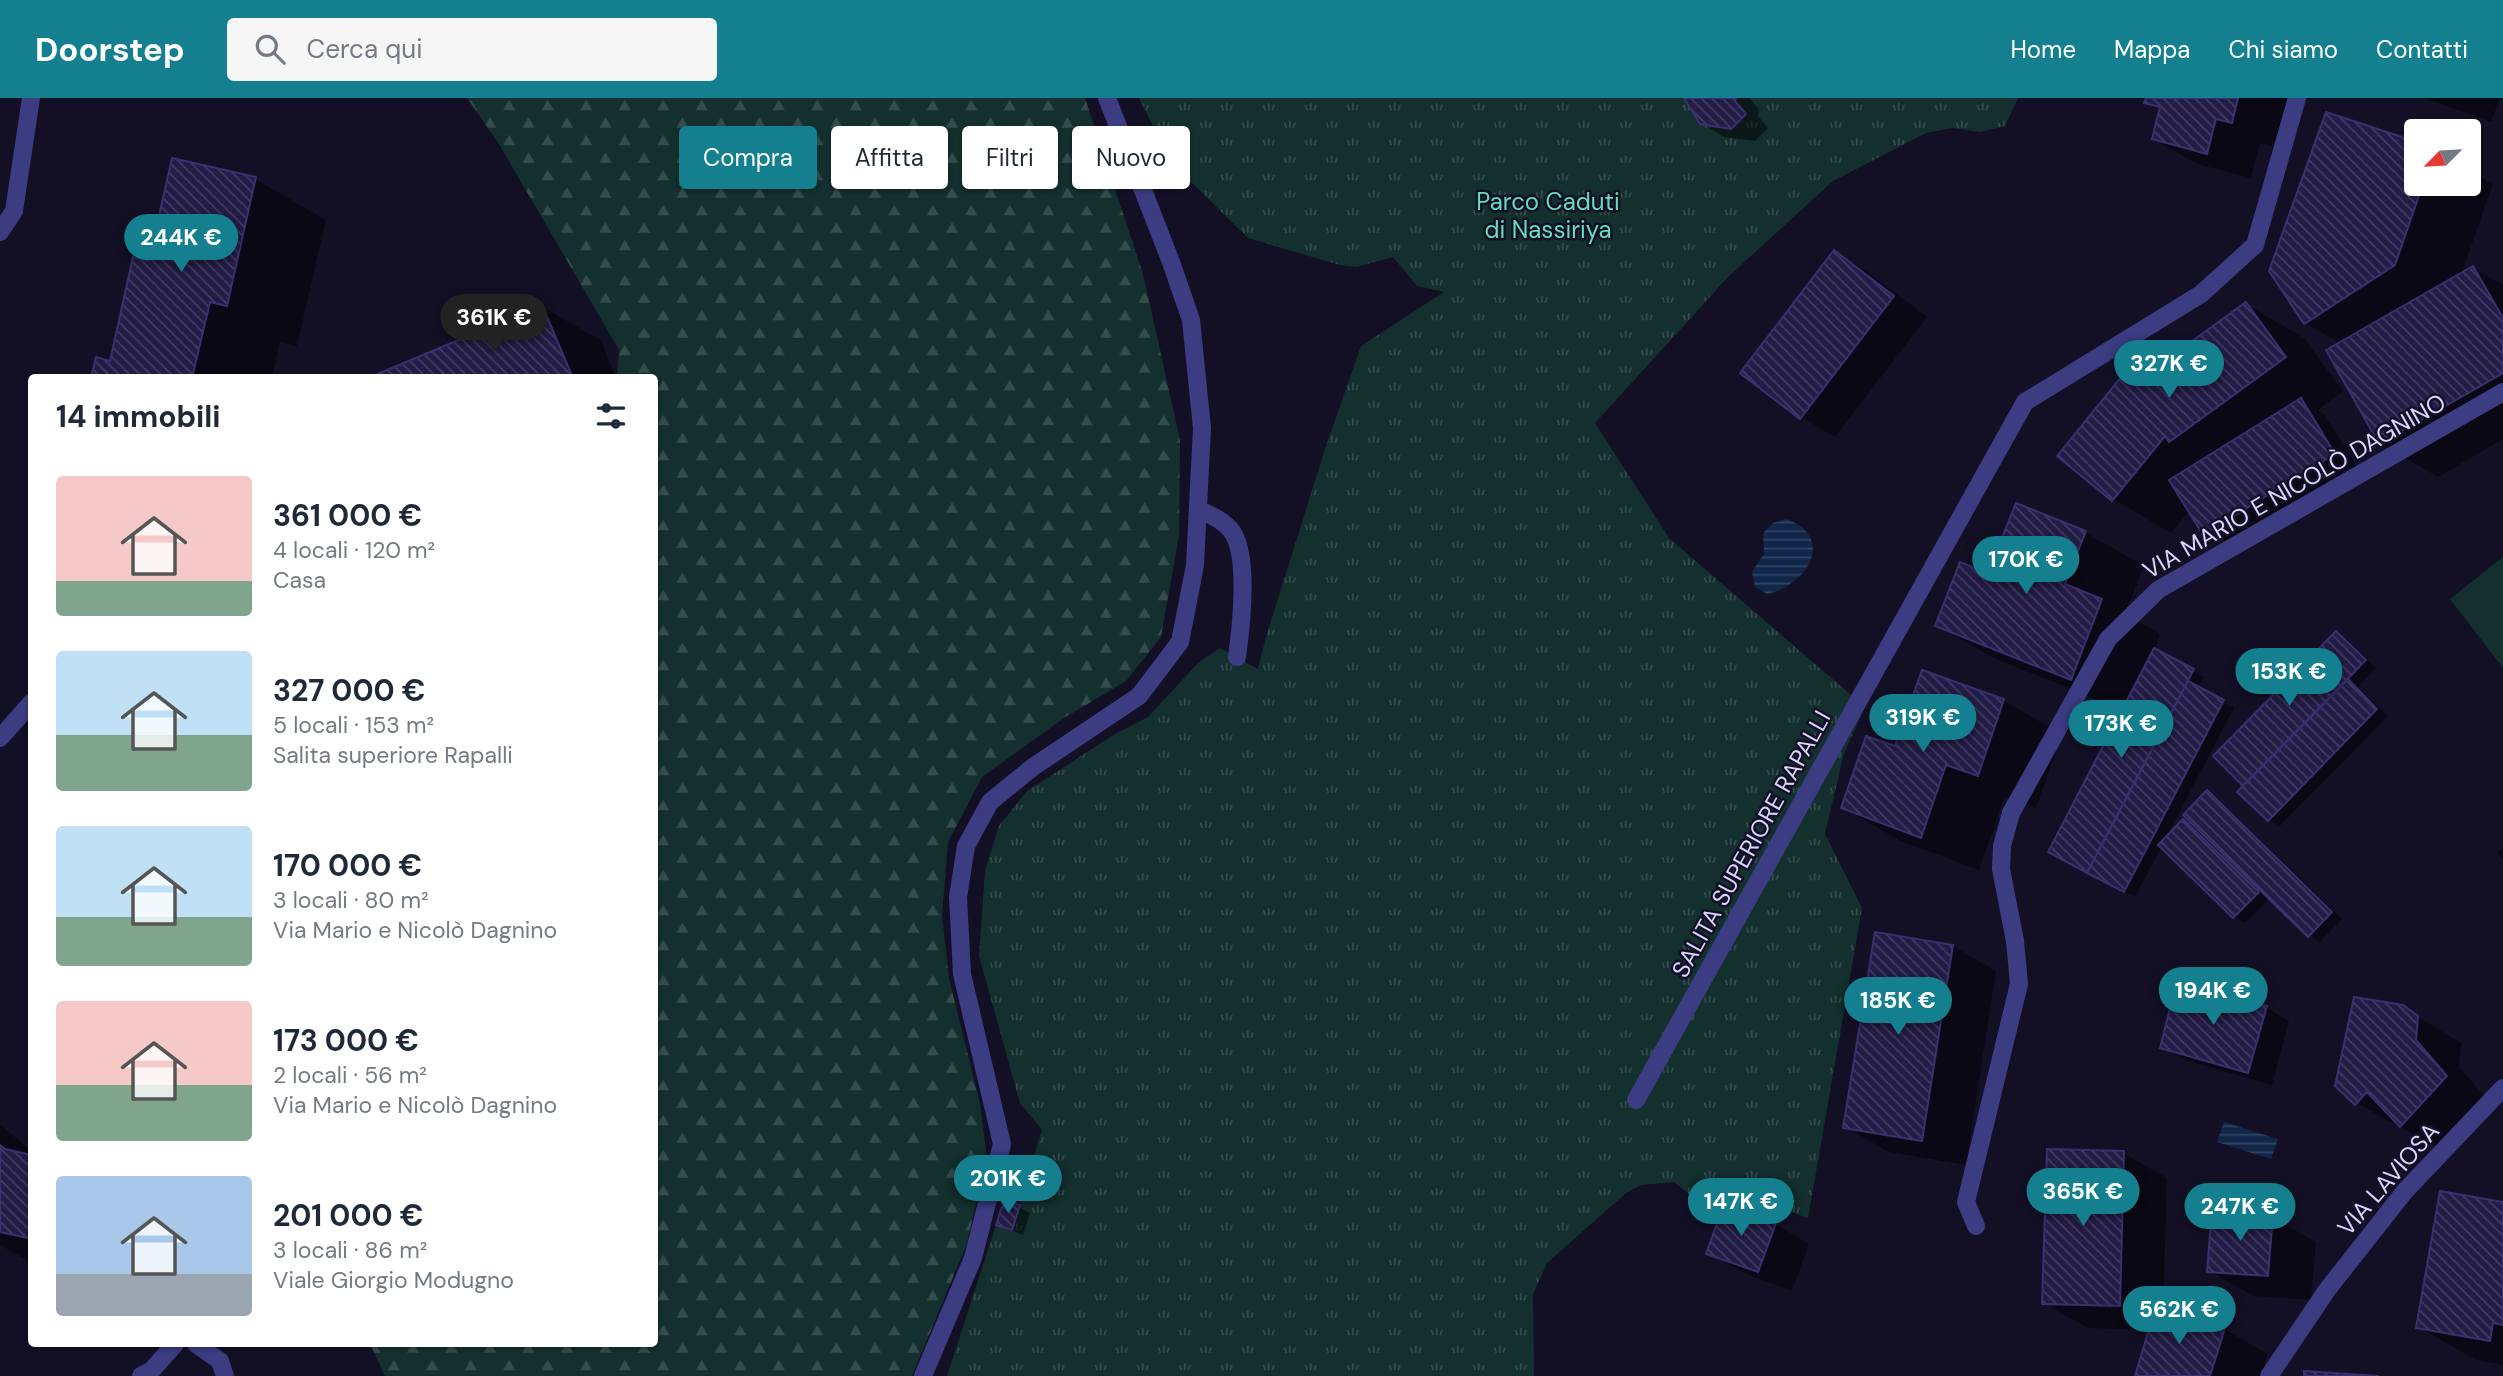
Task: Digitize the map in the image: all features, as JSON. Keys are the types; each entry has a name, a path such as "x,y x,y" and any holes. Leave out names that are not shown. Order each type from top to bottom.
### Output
{"street":[{"path":"0,232 14,211 31,98"},
{"path":"923,1376 973,1258 1002,1144 962,974 958,897 966,846 990,802 1033,767 1139,696 1180,642 1195,565 1202,428 1191,320 1107,98"},
{"name":"SALITA SUPERIORE RAPALLI","path":"1636,1100 2025,402 2201,294 2255,245 2297,98"},
{"name":"VIA MARIO E NICOLÒ DAGNINO","path":"1976,1226 1966,1202 2019,984 2015,941 2001,869 2002,846 2011,813 2108,639 2158,590 2503,392"},
{"path":"1198,510 1213,515 1232,531 1242,558 1237,657"},
{"path":"0,738 28,706"},
{"name":"VIA LAVIOSA","path":"2269,1376 2327,1290 2405,1191 2503,1088"},
{"path":"141,1376 152,1370 172,1347"},
{"path":"200,1347 220,1362 225,1376"}],"green space":[{"path":"467,98 1085,98 1094,126 1072,126 1072,189 1115,189 1143,274 1180,440 1179,536 1161,637 1126,681 1064,718 982,777 948,842 942,915 949,978 980,1104 987,1159 966,1246 912,1376 385,1376 371,1347 658,1347 658,374 617,374 619,350 499,144"},
{"name":"Parco Caduti di Nassiriya","path":"1139,98 2018,98 2005,126 1980,132 1952,128 1926,133 1833,181 1728,277 1595,423 1669,538 1865,707 1844,753 1825,834 1862,908 1808,1218 1726,1189 1689,1194 1674,1182 1641,1185 1626,1193 1547,1263 1533,1294 1534,1376 947,1376 996,1225 1012,1230 1042,1130 1020,1103 979,956 985,870 999,826 1027,791 1115,734 1148,717 1199,662 1220,648 1258,669 1326,446 1361,346 1444,292 1417,286 1393,257 1356,267 1340,265 1248,238 1190,181 1190,126 1153,126"},
{"path":"2503,557 2503,668 2450,599"}],"water":[{"path":"1787,519 1802,528 1810,538 1813,549 1810,561 1794,582 1767,594 1755,587 1752,572 1764,554 1763,533 1773,523"},
{"path":"2224,1122 2278,1139 2271,1159 2217,1142"}],"building":[{"path":"1684,98 1736,98 1735,101 1746,114 1731,129 1700,124"},
{"path":"2146,98 2238,98 2232,123 2216,119 2207,154 2152,139 2160,107 2144,103"},
{"path":"2326,112 2404,138 2404,196 2419,196 2395,265 2304,324 2269,271"},
{"path":"172,158 256,177 227,306 210,302 193,374 92,374 96,357 110,361 133,257 149,261"},
{"path":"1834,250 1894,296 1800,419 1740,373"},
{"path":"2473,266 2503,318 2503,373 2379,444 2326,350"},
{"path":"2246,302 2286,357 2169,442 2165,436 2112,501 2057,456 2130,366 2143,377"},
{"path":"542,305 571,374 378,374"},
{"path":"2301,398 2335,454 2203,535 2169,480"},
{"path":"2016,503 2086,531 2065,584 2102,599 2071,680 1935,626 1960,562 1988,573"},
{"path":"2336,631 2366,660 2243,786 2213,756"},
{"path":"2154,648 2194,669 2087,873 2048,852"},
{"path":"1922,670 2004,699 1978,776 1946,765 1921,838 1841,808 1866,736 1895,746"},
{"path":"2348,679 2377,709 2268,821 2237,792"},
{"path":"2188,681 2224,700 2124,892 2087,873"},
{"path":"2207,790 2332,912 2308,937 2183,815"},
{"path":"2183,819 2259,892 2233,918 2158,845"},
{"path":"1875,932 1953,945 1922,1141 1843,1128"},
{"path":"2177,981 2267,1006 2248,1073 2160,1048"},
{"path":"2354,997 2403,1005 2418,1016 2416,1040 2447,1076 2400,1127 2367,1092 2355,1105 2335,1086"},
{"path":"0,1145 5,1149 28,1154 28,1238 0,1232"},
{"path":"2047,1149 2124,1151 2120,1306 2042,1304"},
{"path":"2440,1191 2503,1202 2503,1325 2493,1323 2490,1341 2416,1328"},
{"path":"1004,1200 1020,1205 1012,1230 996,1225"},
{"path":"1724,1204 1776,1223 1758,1272 1706,1254"},
{"path":"2212,1210 2273,1215 2268,1276 2207,1272"},
{"path":"2156,1306 2225,1328 2210,1376 2135,1376"},
{"path":"2304,1371 2379,1376 2304,1376"}]}
